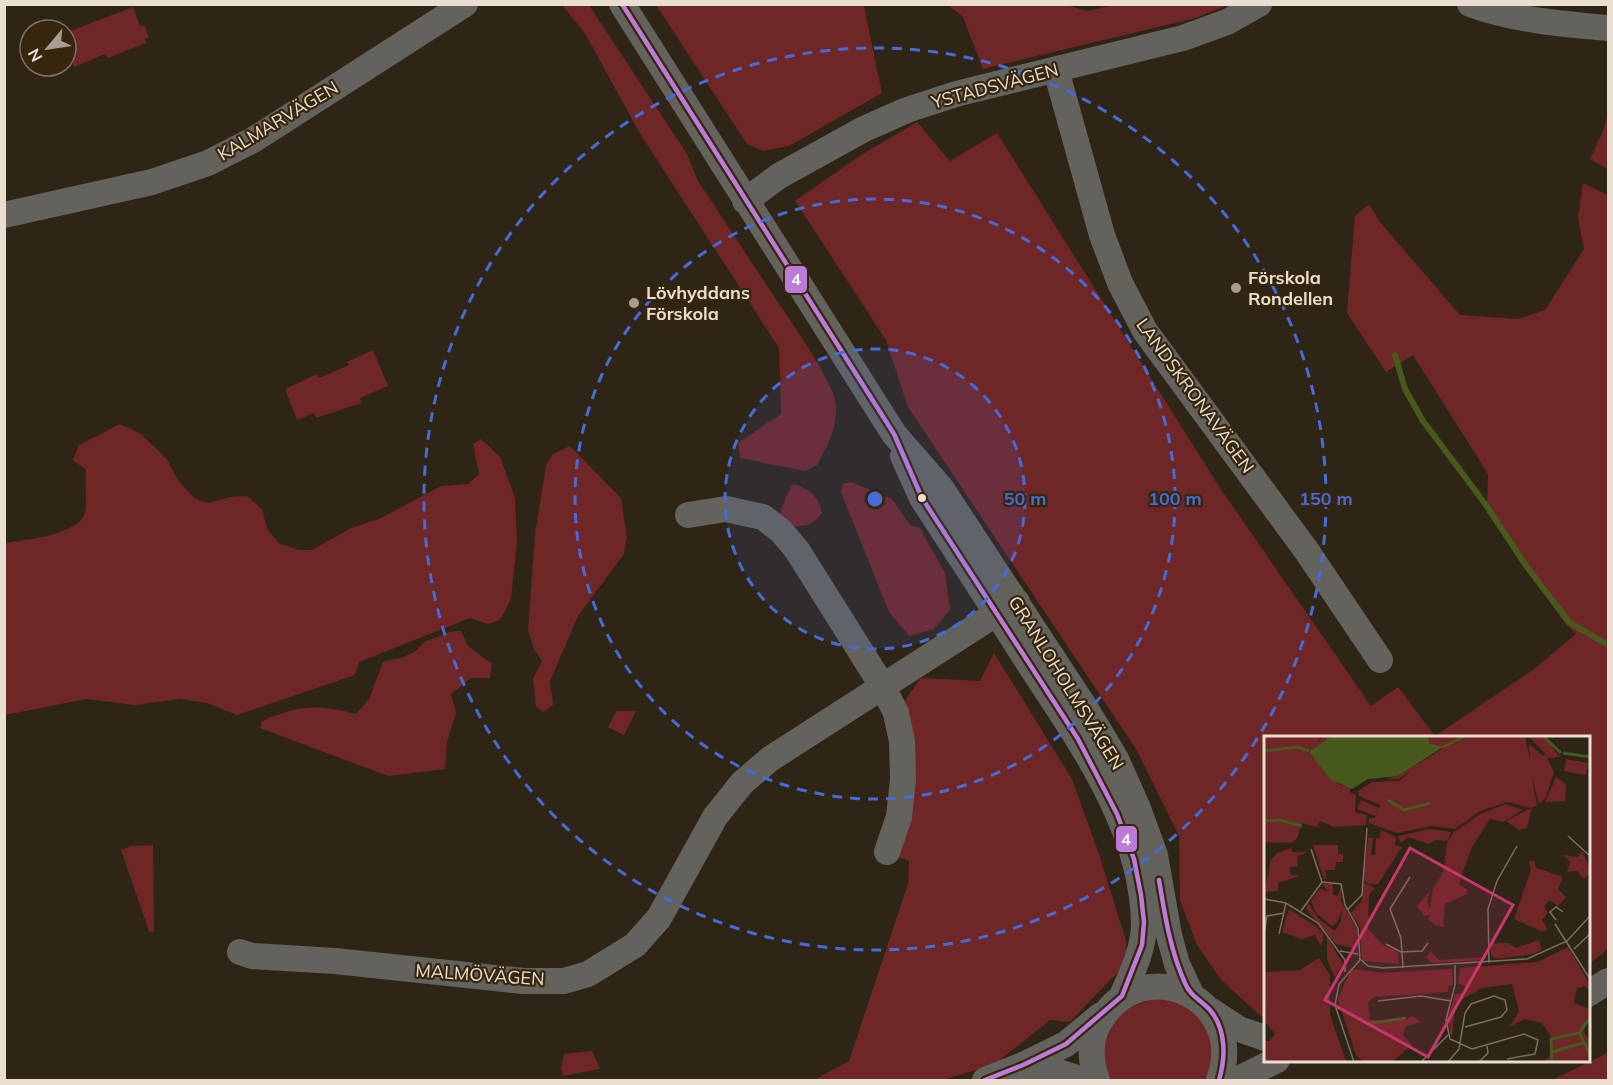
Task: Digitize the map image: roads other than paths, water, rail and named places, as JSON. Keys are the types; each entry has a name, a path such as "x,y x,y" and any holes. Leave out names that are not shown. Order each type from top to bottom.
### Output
{"street":[{"name":"KALMARVÄGEN","path":"4,215 152,182 208,163 253,140 465,4"},
{"name":"GRANLOHOLMSVÄGEN","path":"622,4 894,434 941,488 1117,814 1134,859 1144,922 1142,945 1114,1004 1096,1029 1091,1048 1092,1066 1097,1080"},
{"name":"YSTADSVÄGEN","path":"745,201 778,176 864,129 907,110 956,94 1183,38 1227,22 1259,4"},
{"path":"1470,4 1484,10 1551,23 1608,28"},
{"name":"LANDSKRONAVÄGEN","path":"1056,70 1102,235 1120,283 1145,331 1306,550 1380,660"},
{"path":"688,515 726,509 763,517 781,531 797,550 883,687 896,713 902,741 903,779 898,817 887,852"},
{"name":"GRANLOHOLMSVÄGEN","path":"1007,607 1086,709 1125,778 1155,855 1169,935 1177,964 1200,1003 1220,1029 1225,1049 1224,1066 1219,1080"},
{"name":"MALMÖVÄGEN","path":"240,952 252,956 335,961 523,981 564,981 588,974 635,945 659,918 715,817 742,783 770,759 1007,607"},
{"path":"1589,993 1608,981"},
{"path":"985,1080 1066,1044 1114,1004 1134,991 1158,986 1169,987 1200,1003 1239,1029 1264,1038"},
{"path":"1237,1080 1273,1061"},
{"path":"1023,1065 1050,1069 1083,1080"}],"waterway":[{"path":"1395,355 1405,389 1423,421 1486,505 1527,567 1569,622 1608,645"}],"place":[{"name":"Förskola Rondellen","path":"1236,288"},
{"name":"Lövhyddans Förskola","path":"634,303"}]}
